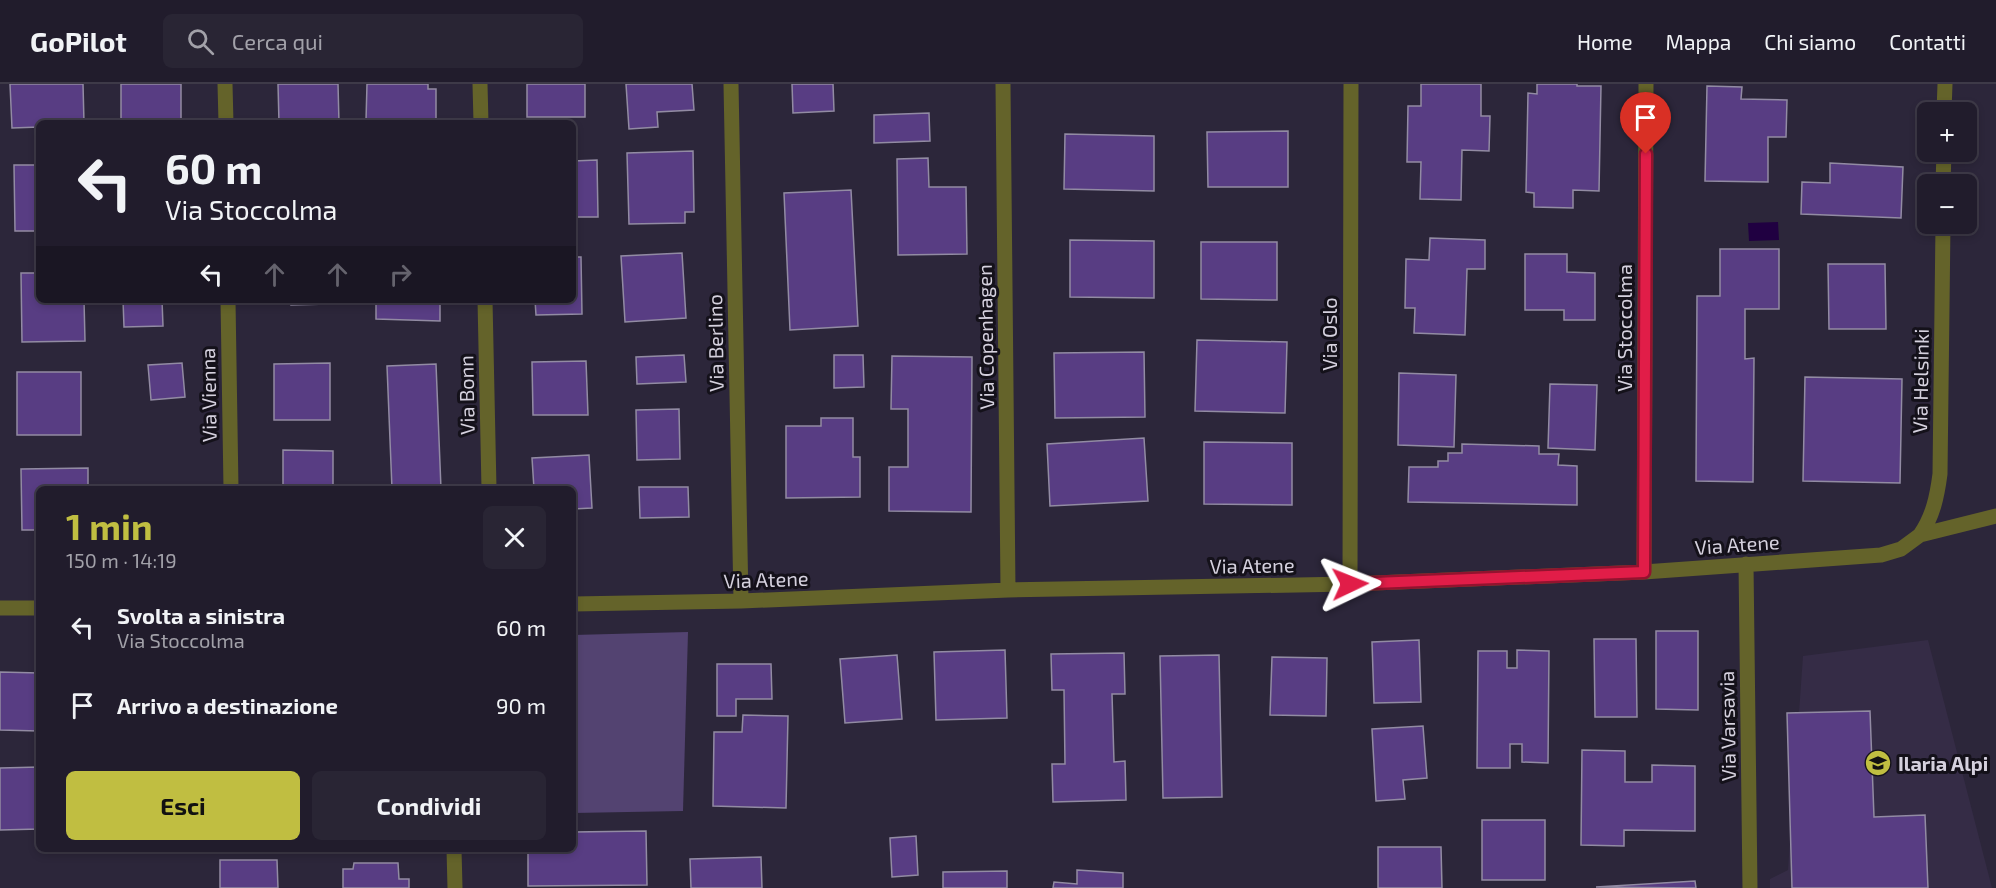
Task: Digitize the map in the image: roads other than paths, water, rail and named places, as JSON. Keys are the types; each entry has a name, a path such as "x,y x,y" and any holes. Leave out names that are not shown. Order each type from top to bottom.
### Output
{"street":[{"path":"225,84 226,120"},
{"path":"480,84 481,120"},
{"name":"Via Berlino","path":"731,84 741,601"},
{"name":"Via Copenhagen","path":"1003,84 1008,590"},
{"name":"Via Oslo","path":"1350,584 1351,84"},
{"name":"Via Stoccolma","path":"1644,572 1646,84"},
{"path":"1944,102 1945,84"},
{"name":"Via Helsinki","path":"1920,535 1933,511 1940,474 1943,234"},
{"name":"Via Vienna","path":"228,303 231,486"},
{"name":"Via Bonn","path":"485,303 489,486"},
{"name":"Via Atene","path":"576,604 741,601 1008,590 1350,584 1644,572 1881,555 1900,549 1920,535 1996,516"},
{"name":"Via Varsavia","path":"1746,564 1750,888"},
{"path":"0,608 36,608"},
{"path":"454,852 455,888"}],"place":[{"name":"Ilaria Alpi","path":"1878,763"}]}
